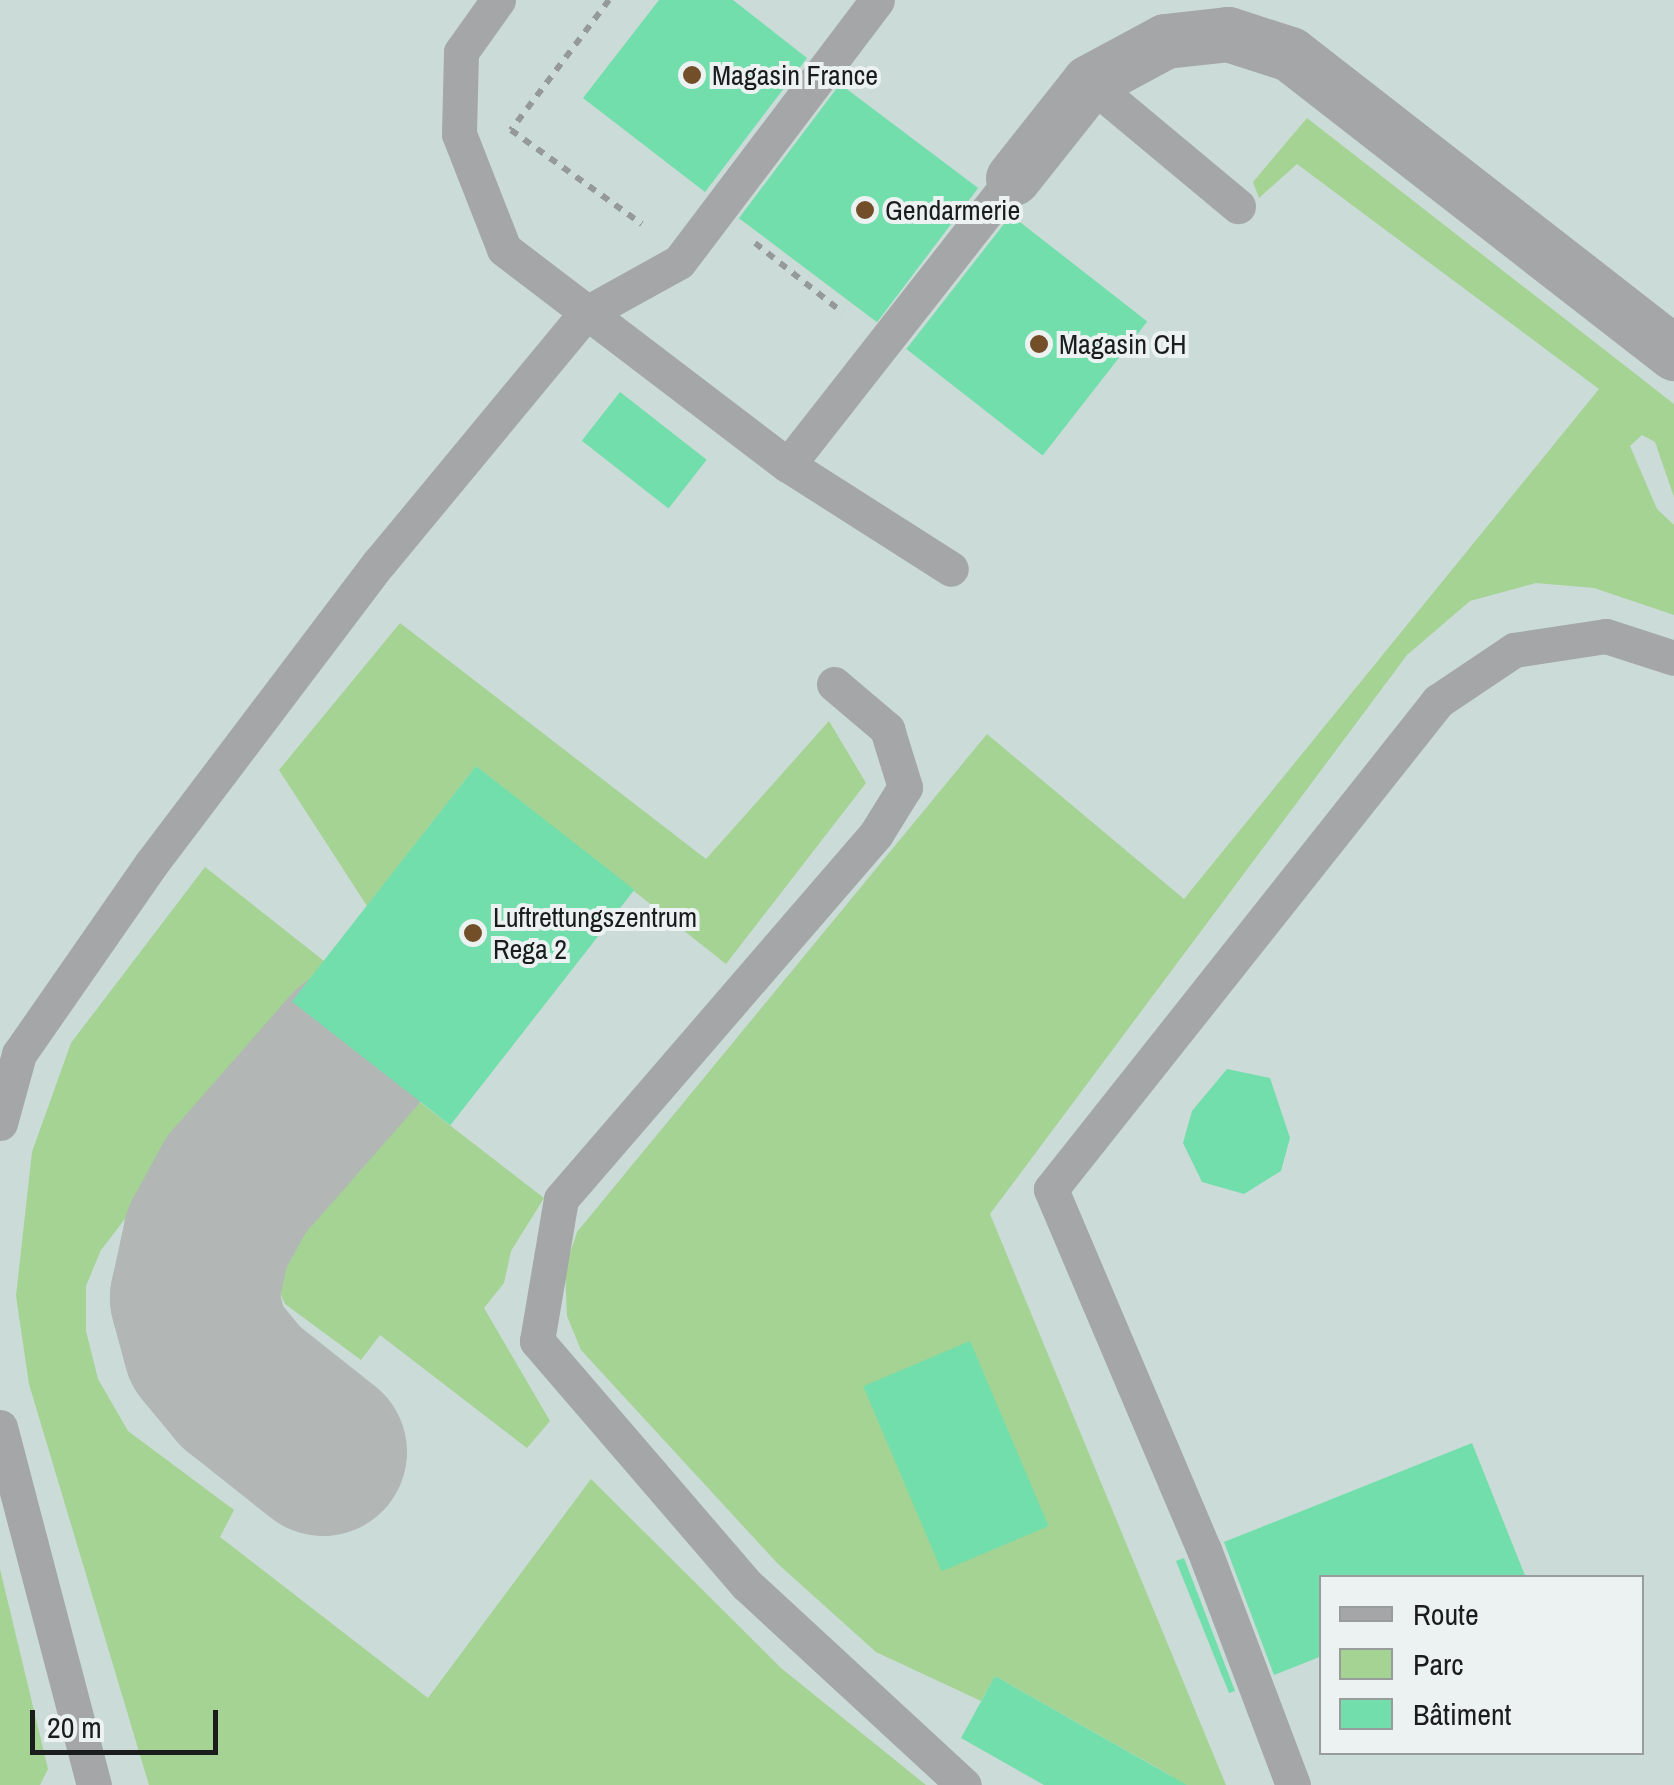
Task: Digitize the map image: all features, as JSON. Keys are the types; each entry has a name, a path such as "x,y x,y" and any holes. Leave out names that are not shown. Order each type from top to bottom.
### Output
{"street":[{"path":"1012,178 1089,82 1165,41 1228,34 1290,54 1674,353"}],"lane":[{"path":"498,0 461,52 459,134 504,249 788,465 951,569"},
{"path":"0,1123 10,1047 262,714 585,314 678,262 877,0"},
{"path":"1089,82 1238,206"},
{"path":"788,465 1012,178"},
{"path":"1293,1785 1204,1550 1051,1189 1438,701 1514,650 1606,636 1674,658"},
{"path":"834,684 887,729 905,787 876,834 561,1199 537,1341 748,1585 964,1785"},
{"path":"0,1427 94,1785"}],"path":[{"path":"609,0 511,130 646,226"},
{"path":"715,214 858,325"},
{"path":"754,242 765,228"}],"shaded area":[{"path":"0,0 1674,0 1674,1785 0,1785"}],"green space":[{"path":"1307,118 1674,404 1674,497 1655,442 1642,435 1630,446 1657,509 1674,525 1674,615 1594,588 1536,583 1470,601 1407,655 990,1214 1226,1785 1165,1785 1170,1775 995,1676 981,1701 876,1652 778,1564 581,1350 567,1316 565,1269 577,1232 987,734 1184,899 1599,389 1297,164 1259,198 1253,182"},
{"path":"400,623 706,859 829,721 866,783 726,964 476,766 367,906 279,770"},
{"path":"205,867 324,961 101,1250 86,1286 86,1331 98,1379 128,1431 234,1510 220,1537 428,1698 591,1479 781,1668 926,1785 149,1785 29,1384 16,1296 32,1152 71,1043"},
{"path":"412,1096 544,1198 511,1251 504,1283 484,1308 550,1421 527,1448 380,1335 361,1360 285,1304 275,1283 281,1261"},
{"path":"0,1569 48,1769 40,1785 0,1785"}],"building":[{"name":"Magasin France","path":"659,0 733,0 807,58 705,192 583,98"},
{"name":"Gendarmerie","path":"840,84 978,188 877,322 739,218"},
{"name":"Magasin CH","path":"1011,215 1147,322 1043,455 906,349"},
{"path":"620,392 707,460 669,509 582,441"},
{"name":"Luftrettungszentrum Rega 2","path":"476,766 634,890 450,1125 292,1002"},
{"path":"1227,1069 1270,1078 1290,1138 1281,1171 1244,1194 1202,1182 1183,1143 1192,1111"},
{"path":"970,1341 1049,1526 942,1571 863,1386"},
{"path":"1472,1443 1525,1575 1319,1575 1319,1657 1274,1675 1224,1542"},
{"path":"1184,1558 1235,1691 1229,1693 1176,1561"},
{"path":"995,1676 1187,1785 1044,1785 961,1738"}],"taxiway":[{"path":"323,1452 241,1387 207,1346 194,1298 207,1238 236,1185 354,1050"}],"place":[{"name":"Magasin France","path":"692,75"},
{"name":"Gendarmerie","path":"865,210"},
{"name":"Magasin CH","path":"1039,344"},
{"name":"Luftrettungszentrum Rega 2","path":"473,933"}]}
